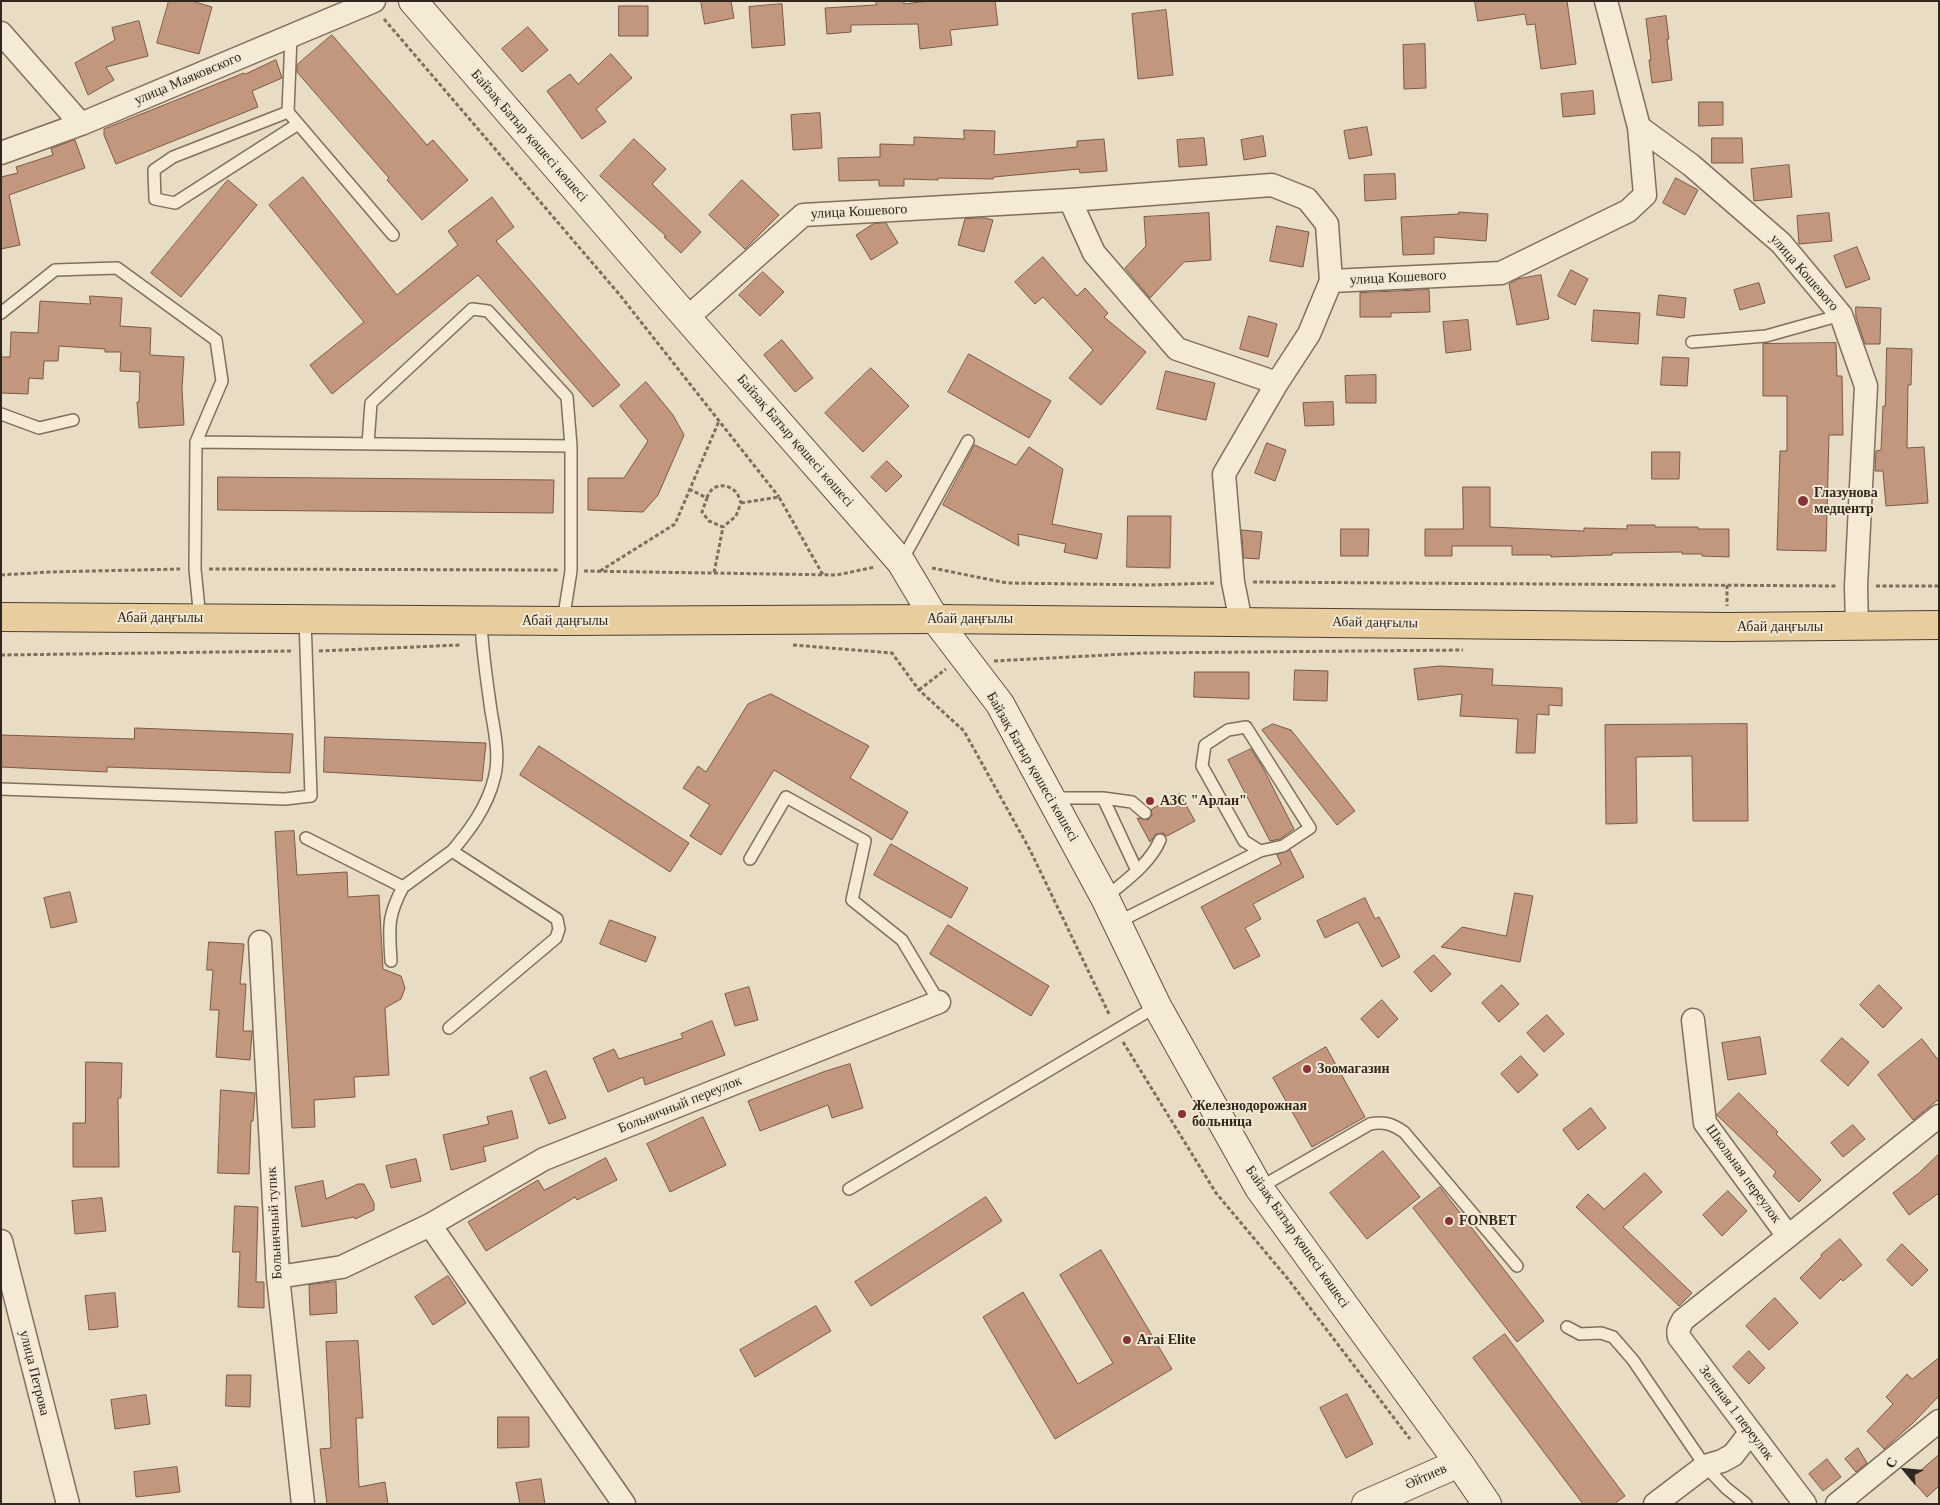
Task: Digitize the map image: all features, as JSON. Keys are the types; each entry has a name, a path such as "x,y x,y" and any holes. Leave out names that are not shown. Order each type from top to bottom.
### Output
{"main road":[{"name":"Байзақ Батыр қөшесі көшесі","path":"413,1 901,562 934,619 1000,704 1118,922 1157,1006 1259,1188 1460,1463 1487,1504"},
{"name":"Абай даңғылы","path":"1,617 305,619 481,633 563,621 934,619 1728,628 1939,625"},
{"name":"Әйтиев","path":"1366,1504 1460,1463"}],"street":[{"name":"улица Кошевого","path":"1331,281 1501,273 1628,211 1645,195 1639,127 1606,1"},
{"name":"улица Маяковского","path":"1,153 81,124 372,2"},
{"path":"1,33 81,124"},
{"name":"улица Кошевого","path":"1639,127 1691,165 1781,243 1840,315 1866,386 1856,586 1857,626"},
{"name":"улица Кошевого","path":"687,318 803,215 1070,200 1272,185 1307,199 1327,224 1331,281 1309,334 1277,383 1224,474 1233,582 1241,622"},
{"path":"1070,200 1094,253 1177,349 1277,383"},
{"name":"Больничный тупик","path":"260,942 278,1277 303,1504"},
{"name":"Больничный переулок","path":"278,1277 342,1267 430,1225 544,1159 939,1002"},
{"name":"Школьная переулок","path":"1693,1020 1705,1122 1788,1236"},
{"name":"Школьная переулок","path":"1683,1320 1939,1116"},
{"path":"430,1225 624,1504"},
{"name":"улица Петрова","path":"1,1241 68,1504"},
{"name":"Зеленая 1 переулок","path":"1683,1320 1677,1332 1678,1337 1805,1504"},
{"path":"1837,1504 1939,1421"},
{"path":"1661,1502 1705,1466 1722,1461 1733,1455 1750,1433"}],"lane":[{"path":"291,36 288,112 393,235"},
{"path":"288,112 174,156 154,170 155,199 174,203 298,124"},
{"path":"1,313 55,270 117,268 216,340 222,381 196,442 195,569 200,618"},
{"path":"368,444 371,403 472,310 488,311 567,397 571,446 571,571 563,621"},
{"path":"1692,342 1766,336 1840,315"},
{"path":"1,414 40,428 73,420"},
{"path":"901,562 968,441"},
{"path":"196,442 571,446"},
{"path":"1,789 285,799 311,796 305,619"},
{"path":"391,961 389,924 393,907 403,887 452,851 471,828 484,806 495,778 497,748 481,633"},
{"path":"1118,922 1260,851 1283,846 1310,828 1246,727 1228,730 1205,746 1202,766 1244,841 1260,851"},
{"path":"750,860 786,798 865,841 852,900 902,940 939,1002"},
{"path":"1051,798 1103,798 1132,802 1145,813"},
{"path":"1103,798 1137,871"},
{"path":"306,838 403,887"},
{"path":"1105,898 1137,871 1155,851 1160,840"},
{"path":"449,1028 556,938 559,929 557,919 452,851"},
{"path":"849,1189 1157,1006"},
{"path":"1259,1188 1370,1124 1382,1122 1394,1125 1404,1132 1517,1266"},
{"path":"1567,1326 1580,1334 1601,1334 1613,1337 1622,1346 1705,1466 1726,1488 1746,1504"}],"path":[{"path":"372,2 619,294 780,496 823,575"},
{"path":"600,571 675,524 720,421"},
{"path":"714,573 723,527 736,516 741,503 737,492 726,485 714,487 708,492 702,512 709,521 723,527"},
{"path":"689,489 707,498"},
{"path":"741,503 780,496"},
{"path":"1,575 49,572 195,569 600,571 837,575 901,562 1007,583 1152,585 1233,582 1939,586"},
{"path":"1,655 306,651 481,633"},
{"path":"787,644 892,653 918,690 964,731 1030,850 1117,1030 1216,1193 1288,1279 1412,1442"},
{"path":"918,690 964,656 988,661 1145,653 1471,649"}],"building":[{"path":"169,1 192,1 212,7 199,54 157,43"},
{"path":"701,1 731,1 734,18 705,24"},
{"path":"876,1 904,1 904,4 929,1 995,1 998,25 950,30 952,45 920,49 918,24 851,25 851,32 827,34 825,8 876,5"},
{"path":"1475,1 1567,1 1576,64 1541,69 1535,24 1527,25 1525,14 1478,21"},
{"path":"782,4 785,45 752,48 749,7"},
{"path":"619,6 648,6 648,36 619,36"},
{"path":"1166,10 1173,75 1138,79 1132,14"},
{"path":"1666,16 1672,80 1652,83 1646,19"},
{"path":"139,21 148,56 106,67 114,80 88,95 75,63 115,40 112,28"},
{"path":"528,27 548,50 522,72 502,49"},
{"path":"332,35 427,145 433,140 468,180 422,220 387,180 389,178 297,72 297,65"},
{"path":"1425,44 1426,88 1404,89 1403,45"},
{"path":"611,54 632,78 596,109 606,122 582,139 547,91 570,74 578,84"},
{"path":"276,60 282,78 252,91 258,107 116,164 104,135 104,129"},
{"path":"1593,91 1595,114 1563,117 1561,94"},
{"path":"1699,102 1723,102 1723,125 1699,126"},
{"path":"820,113 822,148 793,150 791,115"},
{"path":"1367,127 1372,155 1349,159 1344,131"},
{"path":"964,130 995,131 994,155 1077,147 1077,141 1104,139 1107,171 1080,173 1079,169 994,177 993,179 904,179 904,186 879,186 879,180 839,181 838,158 880,157 880,144 914,145 914,137 964,139"},
{"path":"1263,136 1266,156 1244,160 1241,140"},
{"path":"1204,138 1207,165 1179,167 1177,140"},
{"path":"1712,138 1742,138 1743,163 1712,163"},
{"path":"634,139 666,169 652,184 701,232 681,253 664,237 666,236 600,176"},
{"path":"75,140 85,168 9,195 20,245 1,249 1,177 18,173 16,167 53,155 51,149"},
{"path":"1789,165 1792,197 1754,201 1751,169"},
{"path":"1395,174 1396,199 1365,201 1364,175"},
{"path":"303,177 397,295 458,245 448,231 492,197 514,227 496,241 620,385 593,407 478,275 332,394 310,365 364,322 269,205"},
{"path":"1676,178 1698,190 1685,215 1663,203"},
{"path":"228,180 257,205 181,297 151,273"},
{"path":"742,180 779,215 745,249 709,215"},
{"path":"1459,212 1488,214 1486,241 1434,237 1434,254 1403,255 1401,217 1459,214"},
{"path":"1209,213 1211,260 1184,262 1150,298 1125,268 1146,246 1144,217"},
{"path":"1829,213 1832,241 1799,244 1797,216"},
{"path":"985,218 993,220 984,252 958,245 965,219"},
{"path":"886,223 898,243 871,260 856,235 873,224"},
{"path":"1277,226 1309,232 1303,267 1270,261"},
{"path":"1857,247 1870,279 1846,288 1834,256"},
{"path":"1043,257 1077,296 1085,288 1108,313 1104,317 1146,352 1101,405 1069,378 1093,350 1043,297 1035,304 1015,282"},
{"path":"1571,270 1588,279 1575,305 1558,296"},
{"path":"763,272 784,292 760,316 739,295"},
{"path":"1541,275 1549,319 1517,325 1509,284 1518,279"},
{"path":"1759,283 1765,303 1740,310 1734,290"},
{"path":"1429,290 1430,312 1391,313 1391,317 1360,317 1360,293"},
{"path":"1659,295 1686,298 1684,318 1657,315"},
{"path":"90,296 122,298 120,326 151,328 150,355 184,357 182,389 184,425 139,428 137,402 139,402 140,372 120,371 121,352 105,352 105,349 59,346 58,361 44,361 43,379 29,378 28,394 1,393 1,357 10,357 11,332 38,333 40,301 90,304"},
{"path":"1856,307 1881,308 1880,344 1865,344 1856,317"},
{"path":"1594,310 1640,313 1638,344 1592,341"},
{"path":"1249,316 1277,324 1268,357 1240,349"},
{"path":"1468,320 1471,350 1446,353 1443,322"},
{"path":"782,340 813,378 795,392 764,355"},
{"path":"1836,343 1837,376 1842,376 1843,435 1829,435 1826,551 1777,550 1780,451 1787,451 1787,396 1763,396 1763,344"},
{"path":"1887,348 1912,349 1911,385 1908,385 1907,448 1924,447 1928,503 1886,506 1883,471 1875,471 1876,451 1881,450"},
{"path":"969,354 1051,401 1029,438 948,392"},
{"path":"1663,357 1689,358 1687,386 1661,385"},
{"path":"871,368 909,406 863,452 825,413"},
{"path":"1166,371 1215,383 1206,420 1157,409"},
{"path":"1376,375 1376,403 1346,403 1345,376"},
{"path":"646,382 673,415 684,435 658,495 643,512 588,510 588,478 624,478 648,441 620,406"},
{"path":"1333,402 1334,425 1305,426 1303,403"},
{"path":"1267,443 1286,450 1275,481 1255,473"},
{"path":"975,445 1016,465 1029,447 1063,469 1052,524 1102,534 1097,559 1064,552 1066,544 1018,534 1019,546 943,505"},
{"path":"1652,452 1680,452 1679,479 1652,479"},
{"path":"887,461 902,476 886,492 871,477"},
{"path":"218,477 554,480 553,513 218,510"},
{"path":"1463,487 1490,487 1490,527 1584,531 1584,528 1627,529 1627,525 1655,525 1655,527 1729,529 1729,557 1682,554 1682,552 1612,553 1612,555 1551,557 1551,555 1512,555 1512,546 1452,546 1452,556 1425,556 1425,529 1463,529"},
{"path":"1128,516 1171,516 1170,568 1127,567"},
{"path":"1341,529 1369,529 1368,556 1341,556"},
{"path":"1242,530 1262,532 1259,559 1244,558"},
{"path":"1440,666 1493,669 1492,685 1562,688 1562,706 1549,705 1549,715 1537,714 1535,753 1516,753 1518,719 1460,716 1462,694 1418,700 1414,669"},
{"path":"1295,670 1328,671 1327,701 1294,700"},
{"path":"1195,672 1249,672 1249,699 1194,697"},
{"path":"771,694 869,746 850,778 908,812 892,840 774,770 721,855 690,836 710,805 683,788 698,766 706,772 748,704"},
{"path":"1273,724 1291,730 1355,811 1337,825 1262,730"},
{"path":"1747,724 1748,821 1693,821 1692,756 1636,757 1637,823 1606,824 1605,725"},
{"path":"135,728 293,734 290,773 107,767 107,772 1,767 1,735 134,739"},
{"path":"325,737 486,743 482,781 324,772"},
{"path":"539,746 689,843 670,872 520,775"},
{"path":"1251,749 1263,768 1294,829 1280,839 1270,841 1228,760"},
{"path":"1180,794 1195,821 1167,836 1163,833 1156,834 1150,842 1137,818 1148,820 1152,815 1151,810"},
{"path":"294,831 297,875 347,872 348,897 379,895 383,969 401,976 405,988 401,999 385,1008 389,1075 354,1077 355,1097 314,1100 315,1127 292,1128 275,832"},
{"path":"891,844 968,888 951,918 874,875"},
{"path":"1290,850 1304,877 1253,904 1261,919 1245,928 1260,956 1234,969 1201,907 1281,864 1277,855"},
{"path":"70,892 77,922 51,928 44,898"},
{"path":"1515,893 1533,896 1520,962 1441,947 1462,927 1506,936"},
{"path":"1365,898 1375,919 1379,917 1400,957 1382,967 1358,922 1325,938 1317,921"},
{"path":"610,920 656,937 646,962 600,944"},
{"path":"948,925 1049,986 1031,1016 930,954"},
{"path":"209,942 244,944 240,984 246,984 243,1031 252,1031 250,1060 216,1057 219,1010 210,1010 213,970 207,970"},
{"path":"1434,955 1451,974 1431,992 1414,972"},
{"path":"1502,985 1519,1004 1499,1022 1482,1003"},
{"path":"1879,985 1902,1008 1883,1028 1860,1005"},
{"path":"749,987 758,1020 735,1026 725,994"},
{"path":"1382,1000 1398,1019 1378,1038 1361,1019"},
{"path":"1547,1015 1564,1034 1544,1052 1527,1033"},
{"path":"712,1021 725,1055 645,1085 643,1077 608,1092 593,1058 614,1049 619,1059 683,1038 681,1034"},
{"path":"1760,1037 1766,1074 1728,1080 1722,1043"},
{"path":"1842,1038 1869,1062 1848,1086 1821,1061"},
{"path":"1922,1039 1939,1061 1939,1099 1913,1120 1878,1075"},
{"path":"1326,1047 1365,1117 1312,1147 1273,1078"},
{"path":"1521,1056 1538,1075 1518,1093 1501,1074"},
{"path":"86,1062 122,1063 121,1098 118,1098 119,1167 73,1167 73,1123 85,1123"},
{"path":"850,1064 863,1108 832,1118 828,1105 760,1131 748,1101 823,1072"},
{"path":"546,1071 566,1118 549,1124 530,1078"},
{"path":"221,1090 255,1093 253,1121 251,1121 249,1174 218,1173"},
{"path":"1739,1093 1778,1132 1776,1134 1821,1180 1799,1202 1773,1176 1776,1172 1717,1115"},
{"path":"1591,1108 1606,1128 1578,1150 1563,1130"},
{"path":"512,1111 518,1138 483,1147 486,1161 451,1170 443,1135 489,1124 487,1117"},
{"path":"703,1117 726,1165 670,1192 647,1144"},
{"path":"1853,1125 1865,1139 1843,1157 1831,1143"},
{"path":"1383,1151 1420,1197 1367,1239 1330,1193"},
{"path":"1939,1154 1939,1193 1909,1215 1893,1193 1919,1173"},
{"path":"606,1158 617,1180 577,1200 575,1197 486,1251 468,1222 538,1180 544,1190"},
{"path":"416,1159 421,1181 391,1188 386,1166"},
{"path":"1645,1173 1662,1192 1623,1227 1692,1293 1679,1306 1576,1207 1588,1194 1604,1209"},
{"path":"323,1181 326,1199 358,1184 364,1184 374,1203 374,1210 355,1219 354,1217 302,1227 295,1187"},
{"path":"1440,1187 1544,1321 1517,1342 1413,1208"},
{"path":"1728,1191 1747,1211 1722,1236 1703,1215"},
{"path":"986,1197 1002,1221 871,1306 855,1282"},
{"path":"102,1198 106,1231 75,1234 72,1201"},
{"path":"235,1206 258,1207 256,1282 264,1282 264,1308 238,1307 240,1252 233,1252"},
{"path":"1840,1239 1862,1265 1843,1281 1841,1279 1820,1299 1800,1278 1821,1255"},
{"path":"1902,1244 1928,1270 1912,1286 1887,1260"},
{"name":"Arai Elite","path":"1101,1250 1172,1369 1055,1439 983,1317 1023,1292 1078,1384 1113,1363 1060,1275"},
{"path":"448,1276 466,1303 433,1325 415,1297"},
{"path":"336,1282 337,1313 310,1315 309,1285"},
{"path":"115,1293 118,1327 89,1330 85,1296"},
{"path":"1775,1298 1798,1323 1769,1350 1746,1326"},
{"path":"816,1306 831,1331 755,1377 740,1350"},
{"path":"1505,1334 1625,1496 1614,1504 1583,1504 1473,1358"},
{"path":"358,1341 363,1418 356,1418 359,1487 385,1482 388,1504 327,1504 320,1449 331,1448 326,1342"},
{"path":"1749,1351 1765,1368 1749,1384 1733,1367"},
{"path":"1939,1358 1939,1396 1884,1449 1867,1431 1893,1404 1886,1397 1907,1374 1912,1379"},
{"path":"227,1375 251,1375 250,1407 226,1406"},
{"path":"1347,1394 1373,1444 1346,1458 1320,1408"},
{"path":"146,1395 150,1424 115,1429 111,1400"},
{"path":"498,1417 529,1417 529,1447 498,1448"},
{"path":"1858,1448 1867,1463 1856,1472 1845,1459"},
{"path":"1939,1455 1939,1486 1927,1497 1911,1479"},
{"path":"1827,1459 1841,1477 1823,1491 1809,1474"},
{"path":"177,1467 180,1492 136,1497 134,1472"},
{"path":"541,1479 545,1504 520,1504 516,1483"}],"place":[{"name":"Глазунова медцентр","path":"1803,501"},
{"name":"АЗС \"Арлан\"","path":"1150,801"},
{"name":"Зоомагазин","path":"1307,1069"},
{"name":"Железнодорожная больница","path":"1182,1114"},
{"name":"FONBET","path":"1449,1221"},
{"name":"Arai Elite","path":"1127,1340"}]}
